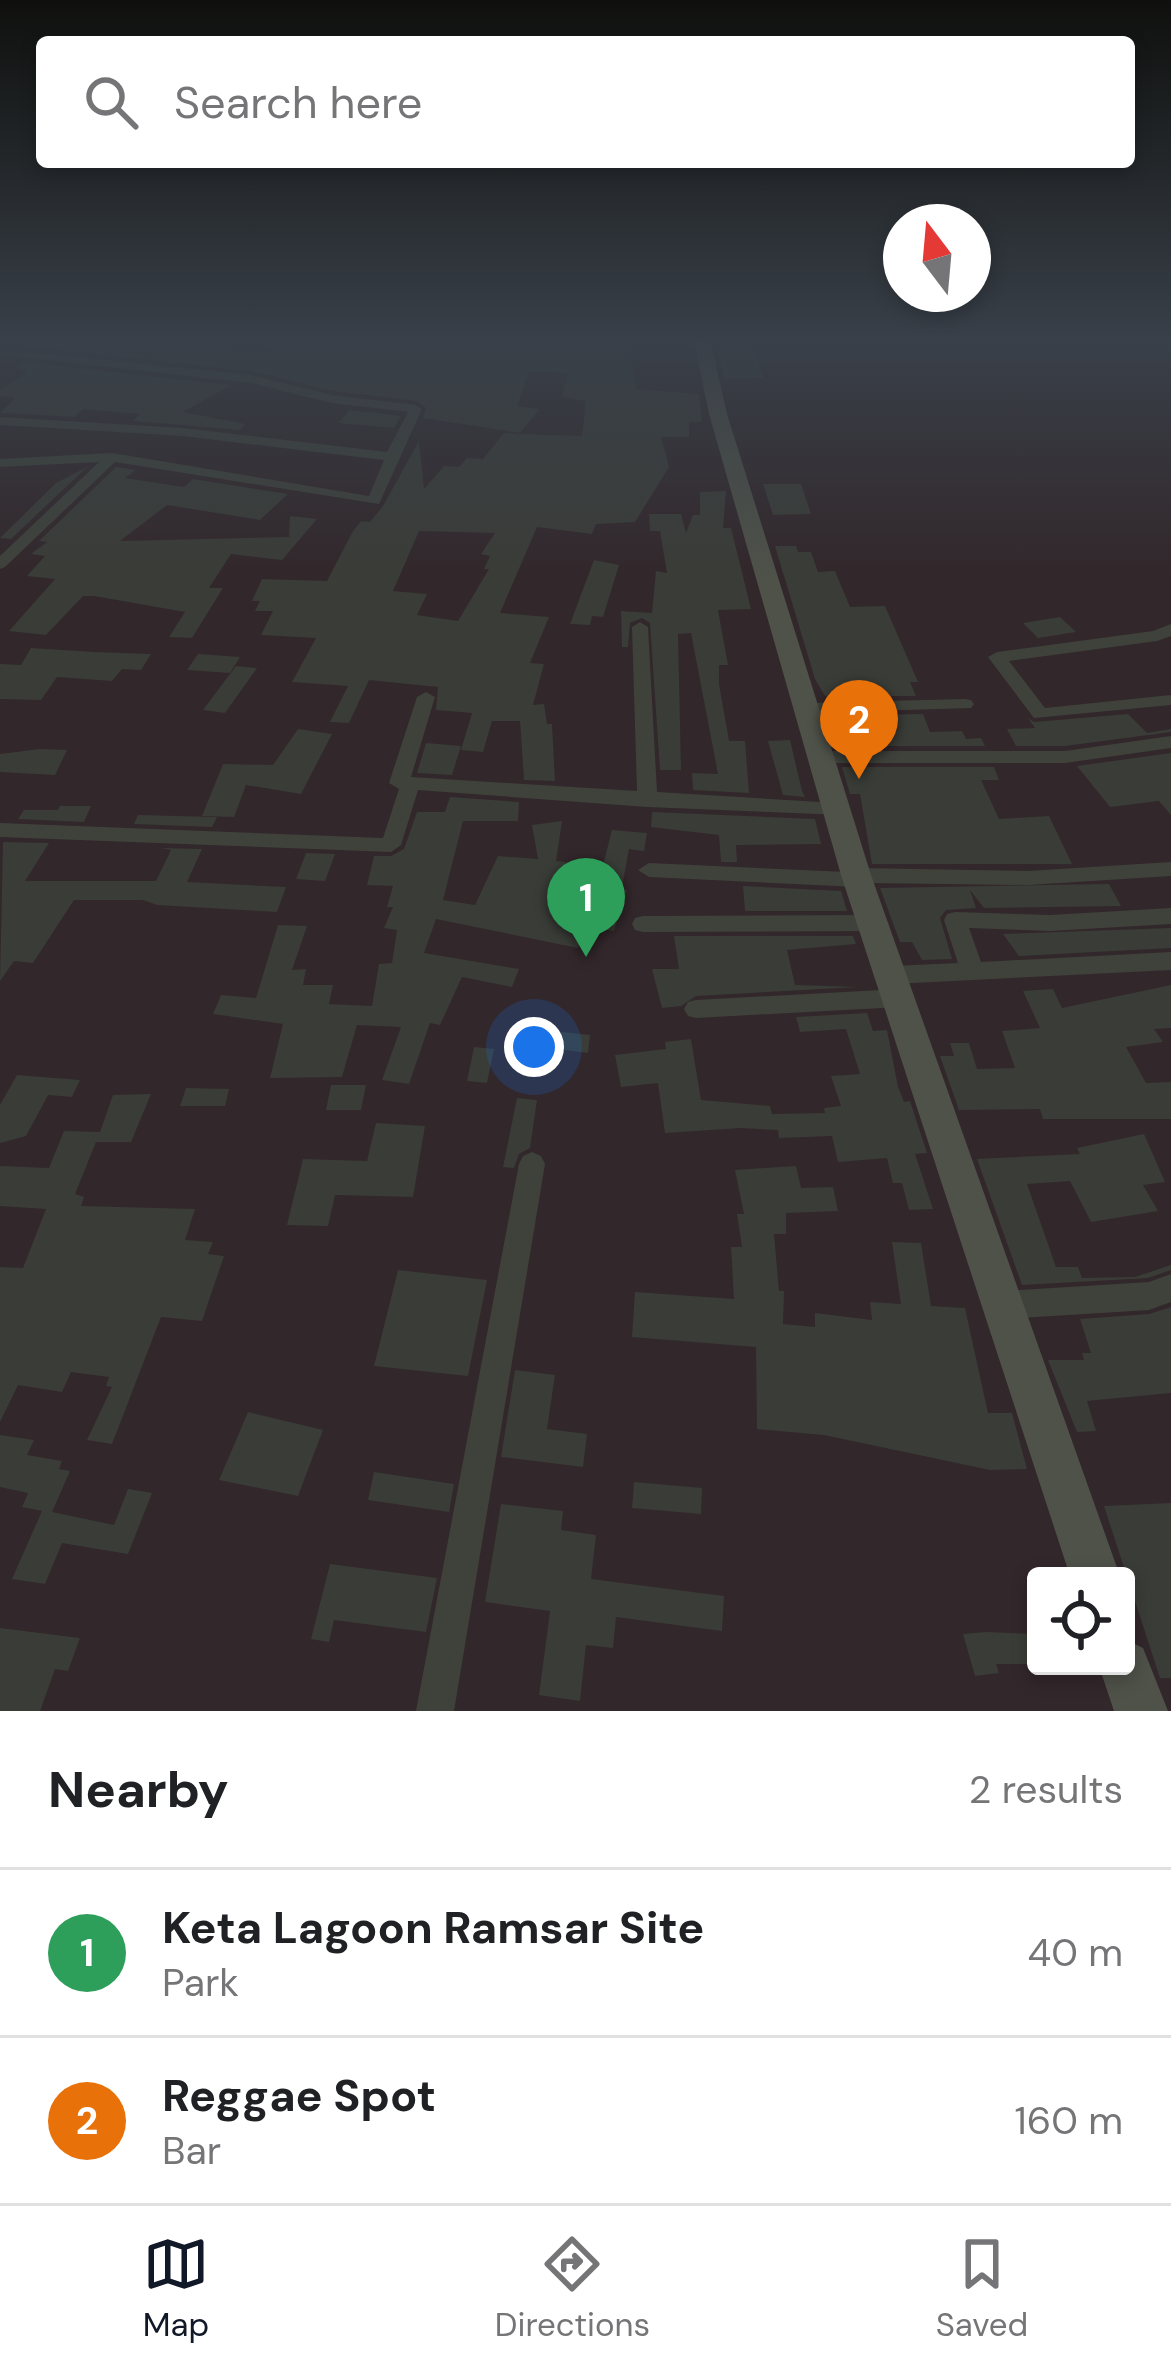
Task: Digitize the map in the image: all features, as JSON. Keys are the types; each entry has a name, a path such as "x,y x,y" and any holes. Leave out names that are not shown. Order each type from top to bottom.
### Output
{"main road":[{"path":"719,419 857,878 1092,1567"},
{"path":"1128,1675 1141,1711"}],"street":[{"path":"0,463 112,458 267,471 374,500 410,419"},
{"path":"0,421 134,428 394,457"},
{"path":"267,471 293,446"},
{"path":"0,564 112,458"},
{"path":"0,544 23,545"},
{"path":"640,627 647,801"},
{"path":"1171,629 1157,636 997,657 1040,714 1171,700"},
{"path":"426,697 398,783 836,810"},
{"path":"805,708 965,704"},
{"path":"820,757 1065,757 1171,742"},
{"path":"0,830 391,845 410,784"},
{"path":"649,871 1028,878 1171,869"},
{"path":"973,974 956,920 1050,923 1171,916"},
{"path":"643,924 874,923"},
{"path":"696,1009 973,974 1171,961"},
{"path":"435,1711 532,1165"},
{"path":"1004,1305 1149,1296 1171,1288"}],"shaded area":[{"path":"0,419 1171,419 1171,1711 0,1711"}],"building":[{"path":"218,419 245,424 240,430 133,421"},
{"path":"342,419 399,419 394,428 338,423"},
{"path":"428,419 532,419 520,433"},
{"path":"584,419 702,419 689,422 689,437 661,437 669,467 635,522 596,524 592,534 537,527 500,613 549,617 530,663 544,664 533,705 544,704 547,724 552,724 555,781 524,780 520,721 492,721 483,752 461,750 472,713 436,710 438,687 369,680 349,723 330,722 348,686 292,682 316,638 261,635 273,611 255,611 260,601 252,601 262,579 327,581 353,531 361,521 370,522 383,506 419,441 424,489 444,466 459,467 467,458 483,459 504,433 582,436","holes":["419,531 495,533 481,554 490,556 484,569 489,569 458,621 417,615 427,594 393,591"]},
{"path":"87,467 11,539 0,538 56,483"},
{"path":"116,467 136,470 125,478 184,487 193,479 288,494 260,520 167,505 120,541 289,537 290,516 317,519 282,560 231,554 209,588 223,588 192,638 169,637 185,612 94,596 83,596 46,635 9,631 55,579 27,576 45,556 31,554 47,542 39,541"},
{"path":"763,484 801,484 811,514 773,515"},
{"path":"726,491 723,528 731,528 751,609 718,610 728,665 719,665 719,684 729,741 745,741 749,793 693,790 692,773 718,774 691,633 678,634 681,770 660,770 650,623 642,618 630,623 628,647 622,647 621,611 652,613 656,571 667,573 660,531 650,531 649,514 681,514 686,533 693,515 700,515 700,492"},
{"path":"775,546 811,552 818,572 835,571 850,607 885,606 918,682 910,682 916,696 825,696 815,679"},
{"path":"594,560 619,565 603,617 592,616 590,625 570,624"},
{"path":"1060,617 1076,632 1038,638 1023,623"},
{"path":"31,648 151,654 141,670 122,669 112,681 57,677 41,700 0,699 0,664 21,665"},
{"path":"198,654 240,657 230,673 187,670"},
{"path":"236,666 257,668 225,713 203,710"},
{"path":"923,714 930,732 962,731 966,739 981,738 985,746 836,746 833,739 880,741 872,715"},
{"path":"1128,714 1147,733 1171,732 1065,746 1016,746 1007,729 1035,728 1028,718 1034,722"},
{"path":"298,729 332,734 301,794 246,785 234,817 202,816 223,764 273,765"},
{"path":"790,740 805,797 783,795 768,741"},
{"path":"426,743 461,746 452,775 417,773"},
{"path":"67,750 55,775 0,772 0,754"},
{"path":"1171,753 1171,815 1159,801 1110,807 1077,766"},
{"path":"842,767 994,767 999,780 981,780 999,819 1049,816 1072,864 872,864 860,794 850,794"},
{"path":"450,797 519,802 518,821 463,821 443,900 475,905 498,856 538,859 532,825 562,821 556,861 575,863 580,883 572,882 563,918 587,922 578,948 436,919 424,953 519,969 512,987 462,977 440,1025 430,1023 409,1084 382,1080 401,1027 357,1025 342,1077 270,1078 283,1024 213,1014 221,995 256,998 278,925 307,926 292,970 306,969 303,985 333,985 329,1004 372,1006 379,964 392,963 397,930 384,928 393,907 387,907 393,886 367,885 374,856 391,856 404,849 417,812 445,812"},
{"path":"60,806 91,806 84,822 18,819 24,810 58,810"},
{"path":"652,812 815,819 821,844 736,845 737,862 721,862 719,835 651,827"},
{"path":"138,815 217,817 212,827 134,824"},
{"path":"612,830 647,833 644,851 629,849 622,887 598,885"},
{"path":"3,842 49,843 25,881 156,881 171,850 161,848 202,849 187,882 286,887 277,912 157,905 143,900 74,900 33,963 14,961 0,981"},
{"path":"306,853 335,854 325,881 296,879"},
{"path":"1109,884 1121,906 984,908 970,890 976,908 946,910 940,918 952,959 922,960 912,942 900,942 880,888"},
{"path":"743,886 841,891 847,911 745,911"},
{"path":"606,890 627,890 614,931 597,929"},
{"path":"1171,928 1171,948 1019,956 1003,934"},
{"path":"674,936 853,936 856,944 787,950 795,985 858,987 696,996 681,1006 662,1008 652,969 679,969"},
{"path":"1171,985 1171,1028 1154,1029 1163,1042 1126,1047 1146,1083 1171,1082 1171,1119 1043,1119 1040,1109 959,1110 940,1056 954,1056 950,1043 969,1043 977,1069 1015,1068 1002,1031 1040,1028 1023,991 1053,989 1062,1008"},
{"path":"867,1013 873,1031 887,1030 898,1087 904,1102 910,1101 927,1153 915,1154 933,1209 909,1210 902,1183 893,1183 887,1158 838,1162 832,1136 779,1138 778,1130 740,1128 665,1133 658,1083 621,1087 615,1055 666,1049 665,1042 691,1039 701,1100 770,1106 772,1114 825,1113 824,1108 841,1106 831,1076 860,1074 846,1029 800,1032 796,1017"},
{"path":"554,1031 590,1035 588,1053 550,1048"},
{"path":"474,1047 494,1049 487,1083 467,1081"},
{"path":"17,1075 80,1080 72,1097 48,1095 26,1136 0,1143 0,1105"},
{"path":"331,1085 366,1085 361,1110 326,1110"},
{"path":"186,1088 229,1089 225,1106 180,1106"},
{"path":"151,1094 131,1142 96,1142 75,1194 84,1197 81,1206 195,1209 185,1240 213,1242 208,1254 224,1256 202,1321 161,1317 112,1444 87,1440 112,1387 106,1386 109,1377 71,1372 62,1392 18,1385 0,1422 0,1267 23,1268 46,1209 0,1206 0,1166 49,1168 64,1131 100,1132 113,1095"},
{"path":"517,1098 537,1100 530,1148 519,1154 514,1168 503,1167"},
{"path":"376,1123 425,1126 413,1197 335,1195 328,1226 287,1225 303,1159 367,1161"},
{"path":"1144,1134 1165,1182 1143,1185 1158,1211 1091,1222 1070,1181 1027,1184 1056,1267 1078,1267 1082,1278 1135,1277 1171,1265 1171,1270 1148,1278 1022,1285 977,1159 1080,1154 1077,1148"},
{"path":"796,1166 801,1188 833,1187 838,1211 786,1213 786,1234 774,1234 779,1291 784,1291 783,1324 815,1327 815,1313 872,1320 870,1302 901,1304 892,1242 921,1243 931,1306 965,1308 988,1413 1012,1413 1027,1469 990,1470 824,1435 757,1429 756,1347 632,1337 635,1292 734,1299 731,1247 742,1247 737,1214 744,1214 735,1170"},
{"path":"398,1270 487,1280 468,1376 374,1366"},
{"path":"1171,1307 1171,1393 1087,1401 1096,1431 1077,1432 1048,1360 1084,1360 1082,1353 1091,1353 1080,1319 1149,1314"},
{"path":"515,1370 555,1375 547,1429 587,1434 583,1467 501,1457"},
{"path":"248,1412 323,1430 298,1496 219,1480"},
{"path":"0,1435 34,1440 27,1455 62,1461 59,1469 70,1471 52,1512 114,1525 128,1489 152,1493 128,1554 62,1543 45,1584 12,1579 42,1511 22,1507 28,1493 0,1487"},
{"path":"374,1472 454,1484 449,1512 368,1500"},
{"path":"634,1482 702,1488 701,1514 632,1508"},
{"path":"1171,1503 1171,1678 1160,1678 1135,1601 1135,1567 1124,1567 1104,1506"},
{"path":"501,1504 563,1511 561,1530 596,1535 591,1579 724,1596 722,1631 616,1617 613,1648 586,1645 580,1701 539,1695 550,1611 485,1602"},
{"path":"330,1564 437,1578 426,1632 334,1620 329,1642 311,1639"},
{"path":"0,1628 80,1638 68,1671 55,1669 40,1711 0,1711"},
{"path":"963,1634 1027,1634 1027,1664 996,1664 999,1673 975,1676"}],"place":[{"name":"Reggae Spot","path":"859,779"},
{"name":"Keta Lagoon Ramsar Site","path":"586,957"}]}
